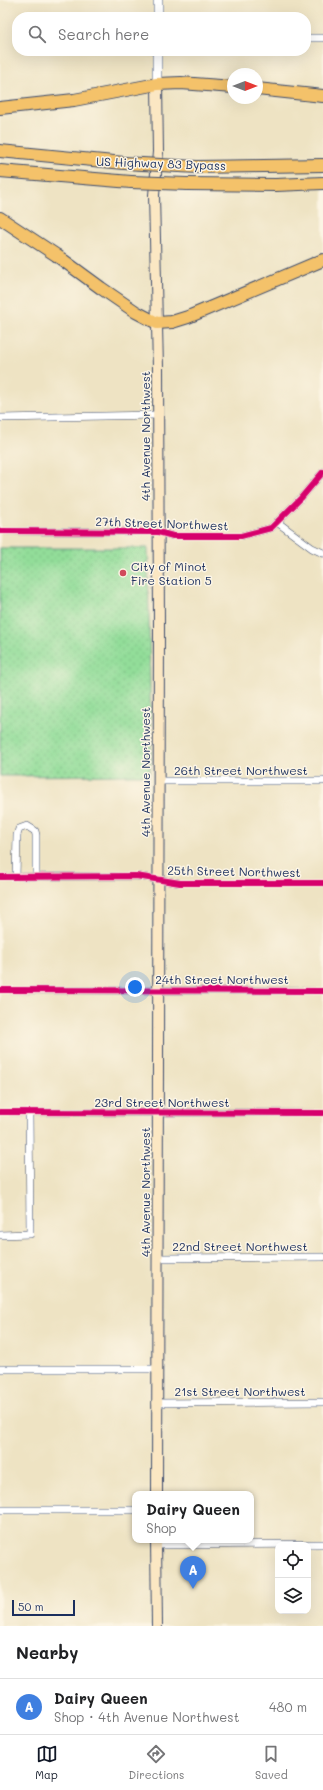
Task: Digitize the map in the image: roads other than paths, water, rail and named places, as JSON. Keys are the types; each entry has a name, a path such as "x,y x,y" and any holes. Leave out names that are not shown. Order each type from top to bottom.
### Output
{"highway":[{"path":"0,108 74,100 157,84 181,83 227,87"},
{"path":"263,90 323,96"},
{"name":"US Highway 83 Bypass","path":"0,152 124,163 197,167 323,165"},
{"name":"US Highway 83 Bypass","path":"0,171 131,182 276,185 323,183"},
{"path":"0,218 50,251 136,312 157,323 172,322 188,317 323,260"}],"main road":[{"name":"4th Avenue Northwest","path":"156,1491 158,1258 158,532 157,323 154,195 158,152 157,84"},
{"path":"156,1543 156,1626"}],"street":[{"path":"158,0 158,12"},
{"path":"311,38 323,38"},
{"name":"4th Avenue Northwest","path":"157,56 157,84"},
{"path":"0,418 157,415"},
{"name":"27th Street Northwest","path":"0,531 158,532 173,536 241,536 271,528 301,498 323,472"},
{"path":"277,522 312,548 323,553"},
{"name":"26th Street Northwest","path":"158,781 323,781"},
{"path":"16,877 17,835 19,829 27,826 35,831 36,835 36,876"},
{"name":"25th Street Northwest","path":"0,877 136,876 180,883 323,883"},
{"name":"24th Street Northwest","path":"0,990 323,991"},
{"name":"23rd Street Northwest","path":"0,1112 323,1113"},
{"path":"0,1235 30,1234 28,1112"},
{"name":"22nd Street Northwest","path":"158,1258 323,1257"},
{"path":"0,1369 157,1369"},
{"name":"21st Street Northwest","path":"156,1403 323,1402"},
{"path":"0,1510 132,1510"},
{"path":"240,1543 323,1544"}],"place":[{"name":"City of Minot Fire Station 5","path":"123,573"},
{"name":"Dairy Queen","path":"193,1589"}]}
